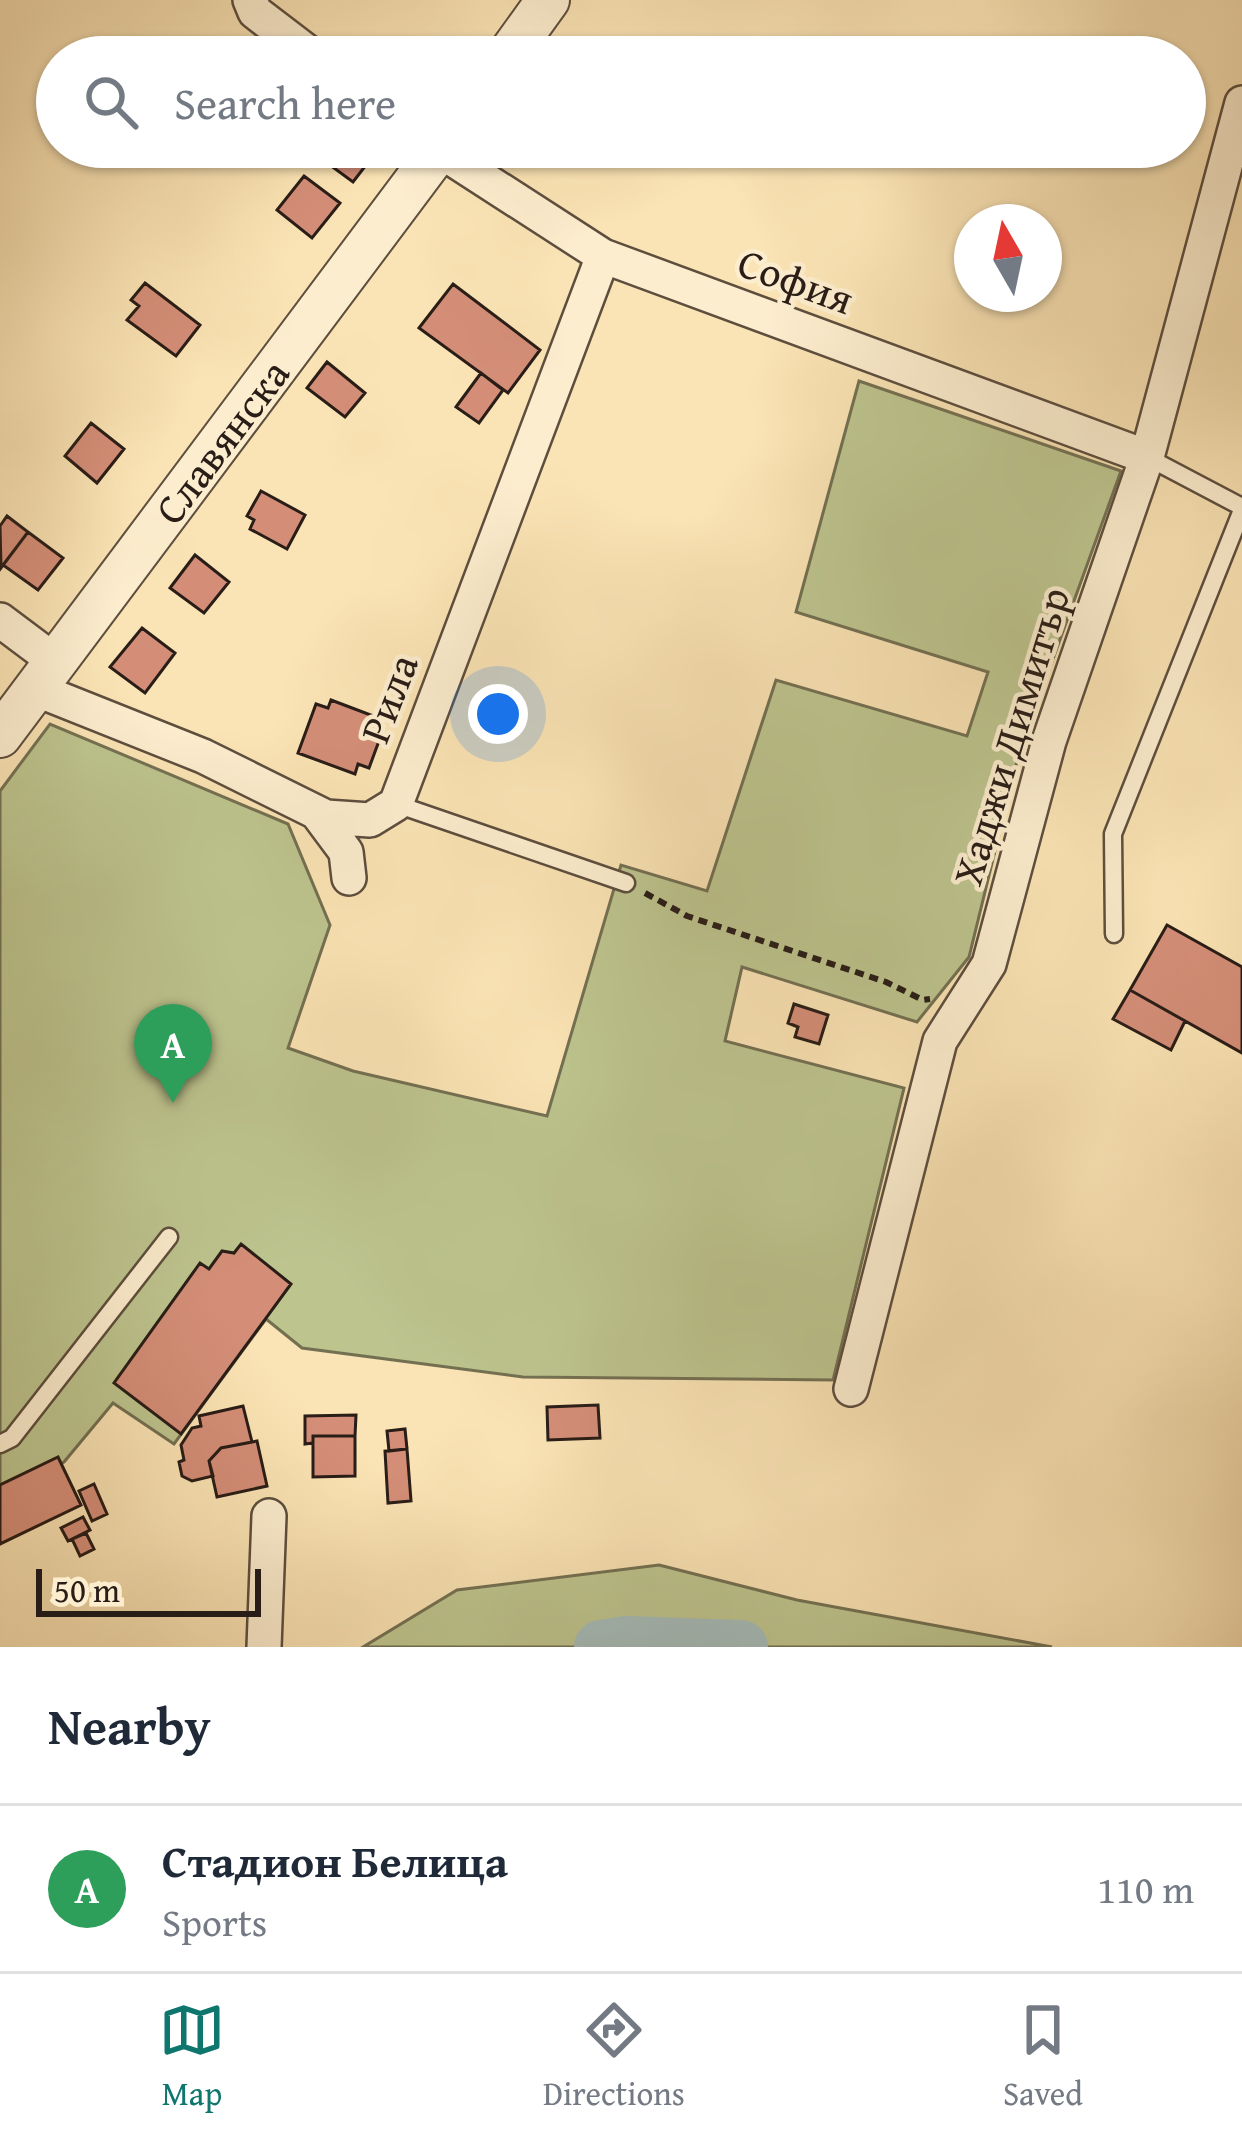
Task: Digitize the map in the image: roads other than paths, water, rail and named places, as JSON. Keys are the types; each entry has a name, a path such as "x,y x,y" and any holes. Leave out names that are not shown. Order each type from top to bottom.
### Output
{"street":[{"path":"250,0 255,13 286,36"},
{"path":"522,36 548,0"},
{"name":"Хаджи Димитър","path":"851,1389 940,1041 989,964 1049,741 1147,457 1242,103"},
{"name":"Славянска","path":"0,736 423,168"},
{"name":"София","path":"469,168 603,256 1147,457"},
{"name":"Рила","path":"0,620 45,676 326,818 370,820 396,804 603,256"},
{"path":"317,813 346,852 349,878"},
{"path":"264,1647 269,1516"}],"lane":[{"path":"1114,934 1113,834 1242,509 1147,457"},
{"path":"396,804 626,883"},
{"path":"0,1444 12,1438 169,1237"}],"waterway":[{"path":"601,1647 626,1643 741,1647"}],"place":[{"name":"Стадион Белица","path":"173,1103"}]}
